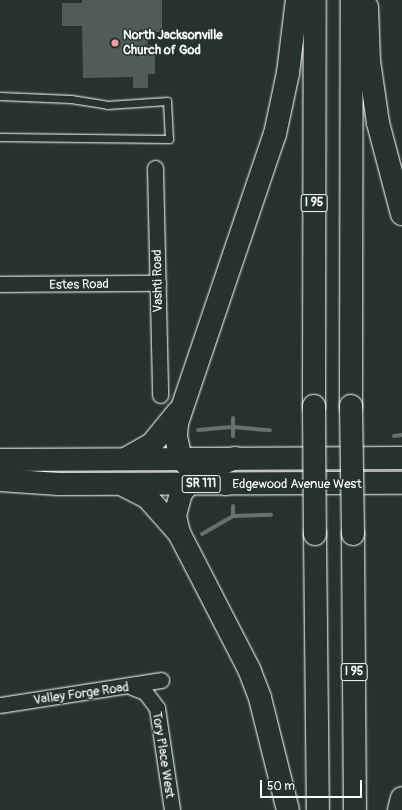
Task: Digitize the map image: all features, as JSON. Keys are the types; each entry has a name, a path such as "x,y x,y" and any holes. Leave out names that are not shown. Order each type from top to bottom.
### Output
{"main road":[{"path":"192,479 181,458 176,437 183,405 275,134 288,73 297,0"},
{"name":"I 95","path":"315,0 314,406 318,810"},
{"name":"I 95","path":"352,0 351,406 355,810"},
{"path":"367,0 372,92 384,153 402,214"},
{"path":"125,459 152,444 183,405"},
{"path":"235,458 192,479 177,504 175,516 179,532 249,669 260,698 288,810"},
{"name":"Edgewood Avenue West","path":"0,460 402,458"},
{"name":"Edgewood Avenue West","path":"192,479 226,484 402,483"},
{"name":"SR 111","path":"0,480 121,484 192,479"},
{"path":"121,484 147,497 179,532"},
{"path":"399,810 402,798"}],"street":[{"name":"Vashti Road","path":"155,168 160,395"},
{"name":"Estes Road","path":"0,284 158,283"},
{"name":"Valley Forge Road","path":"0,706 132,687 161,680"},
{"name":"Tory Place West","path":"132,687 145,692 157,708 172,810"}],"lane":[{"path":"0,96 71,99 107,105 167,101 169,139 0,137"}],"building":[{"name":"North Jacksonville Church of God","path":"82,0 162,0 162,32 147,32 148,45 155,45 155,74 148,74 148,88 133,88 133,77 83,78 82,26 62,26 62,3 82,3"}],"waterway":[{"path":"233,418 233,436"},
{"path":"198,430 232,427 270,430"},
{"path":"394,436 402,435"},
{"path":"233,506 233,516"},
{"path":"202,534 233,516 271,515"}],"place":[{"name":"North Jacksonville Church of God","path":"115,43"}]}
